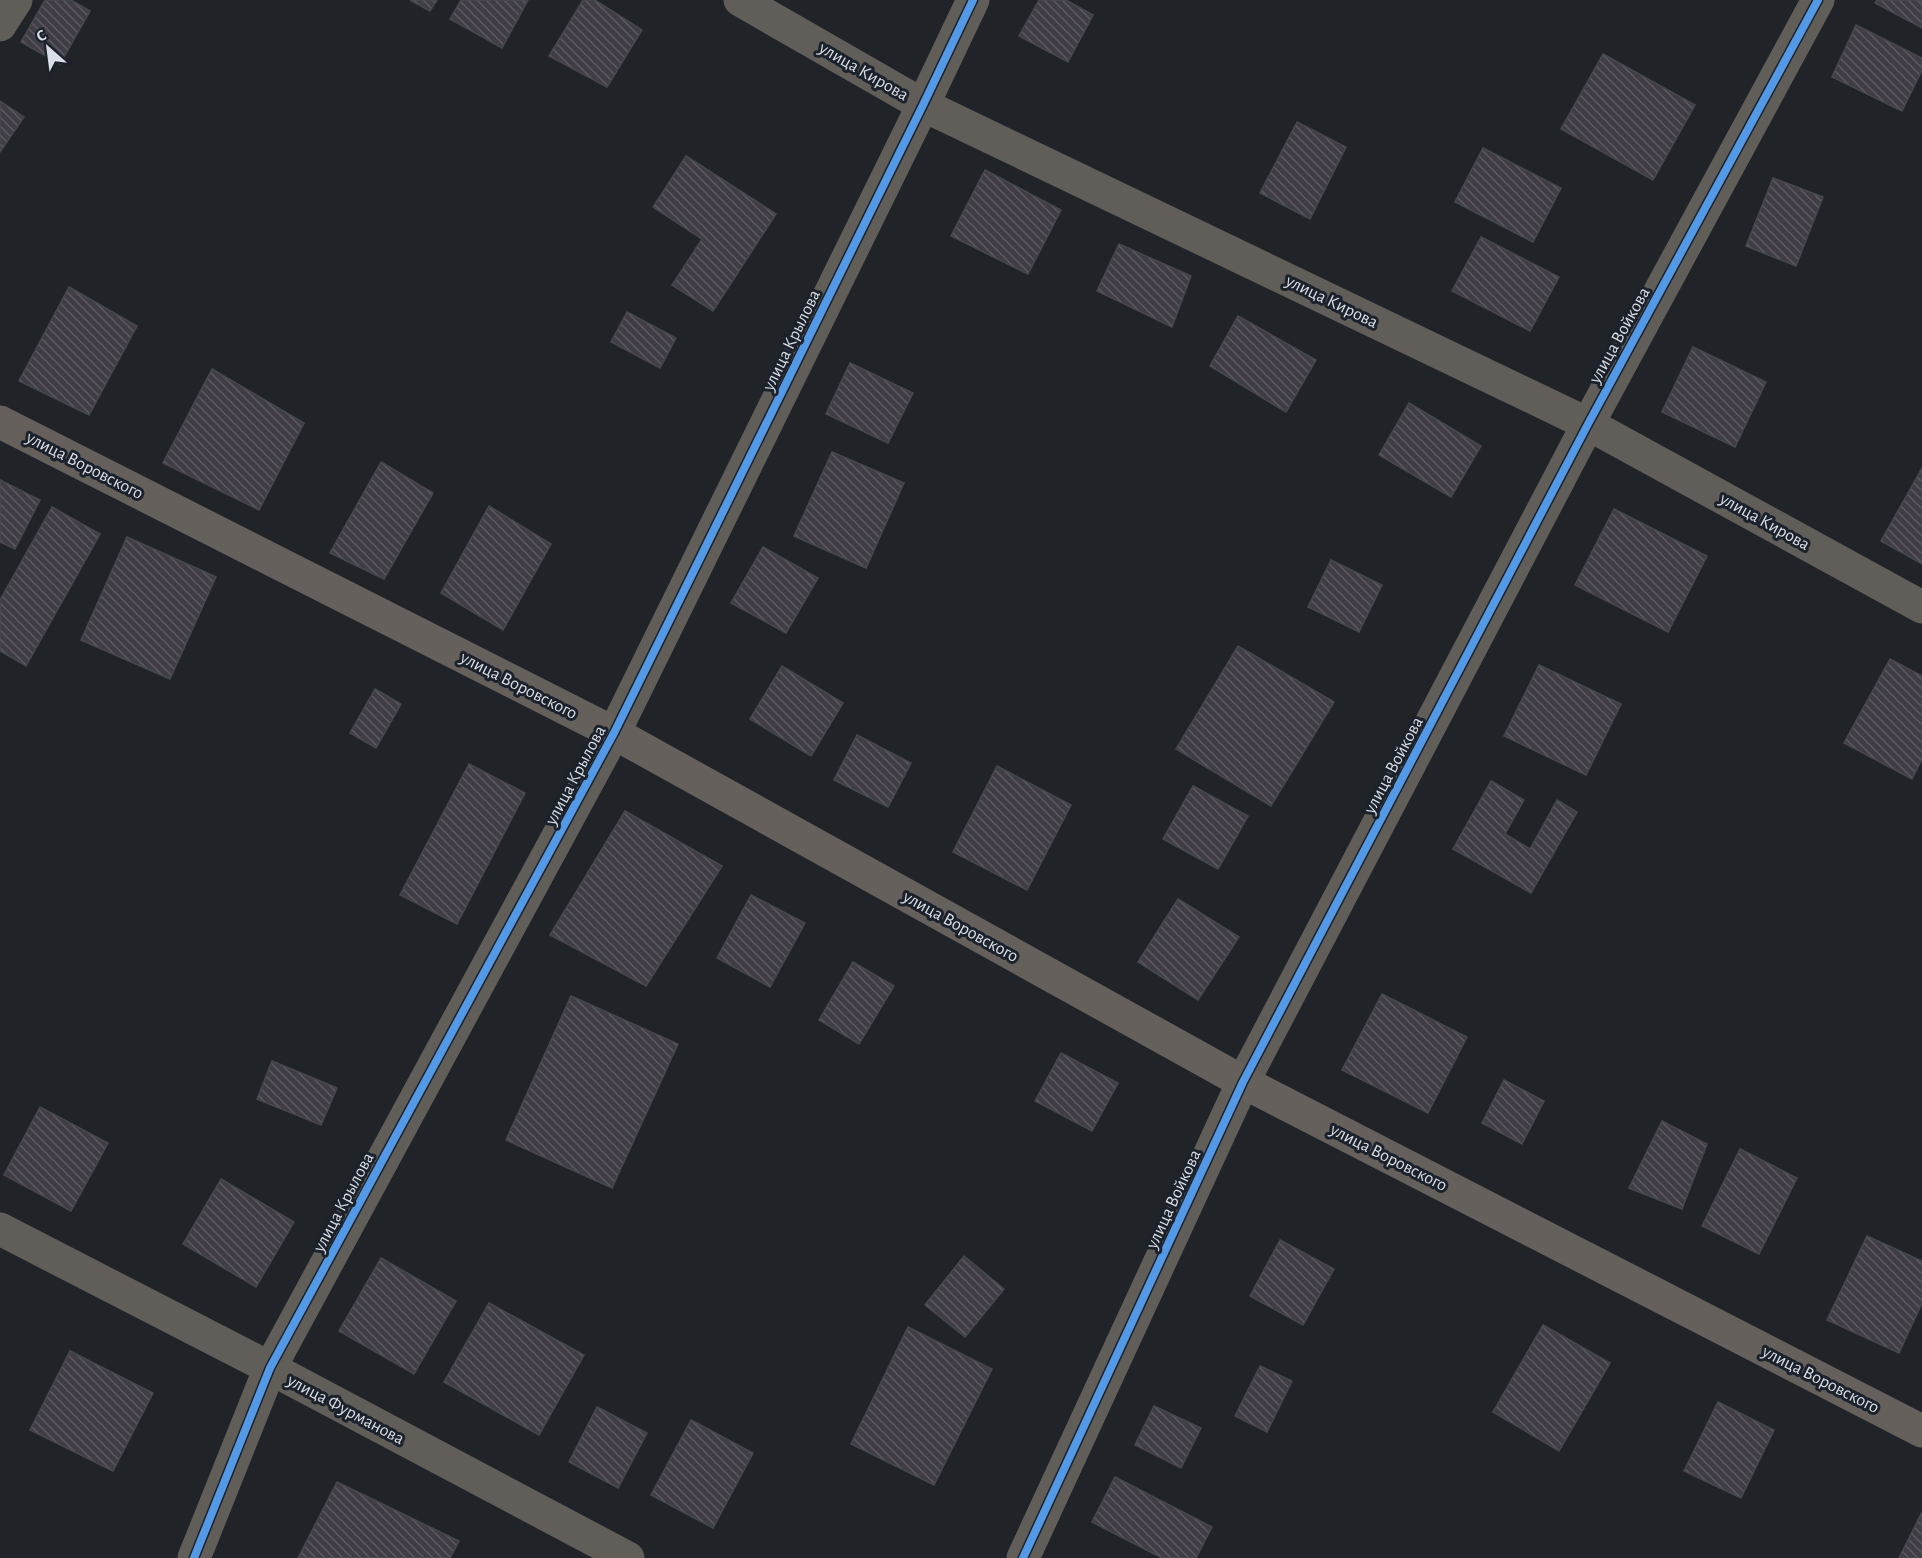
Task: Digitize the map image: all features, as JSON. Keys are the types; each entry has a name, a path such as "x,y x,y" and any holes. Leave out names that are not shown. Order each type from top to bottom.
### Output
{"main road":[{"name":"улица Воровского","path":"0,422 614,734 1244,1082 1922,1431"}],"street":[{"path":"0,25 16,0"},
{"name":"улица Кирова","path":"740,0 923,105 1588,424 1922,607"},
{"name":"улица Крылова","path":"194,1558 270,1368 614,734 973,0"},
{"name":"улица Войкова","path":"1023,1558 1244,1082 1588,424 1818,0"},
{"name":"улица Фурманова","path":"0,1229 270,1368 628,1558"}],"building":[{"path":"45,0 71,0 90,11 60,64 21,42"},
{"path":"410,0 437,0 430,11"},
{"path":"461,0 528,0 502,48 450,19"},
{"path":"583,0 595,0 642,30 607,87 549,56"},
{"path":"1039,0 1066,0 1093,15 1068,62 1019,36"},
{"path":"1877,0 1922,0 1922,28 1875,3"},
{"path":"1856,25 1922,58 1922,70 1902,111 1832,77"},
{"path":"1603,54 1695,105 1653,180 1561,129"},
{"path":"0,101 24,117 0,152"},
{"path":"1297,122 1346,147 1310,219 1260,193"},
{"path":"1483,148 1561,188 1533,242 1455,202"},
{"path":"686,156 776,214 713,311 672,285 702,239 653,207"},
{"path":"985,170 1061,210 1028,274 951,236"},
{"path":"1773,178 1823,197 1796,266 1746,246"},
{"path":"1481,237 1559,277 1530,331 1452,291"},
{"path":"1119,244 1191,276 1172,327 1097,291"},
{"path":"69,287 137,326 89,415 19,381"},
{"path":"627,312 676,338 660,368 611,342"},
{"path":"1238,316 1316,360 1286,412 1210,366"},
{"path":"1693,347 1766,382 1735,447 1662,412"},
{"path":"850,363 913,393 888,443 826,414"},
{"path":"212,369 304,423 259,510 163,463"},
{"path":"1409,403 1481,446 1451,497 1379,455"},
{"path":"832,452 904,483 866,568 794,536"},
{"path":"381,462 433,493 384,579 330,553"},
{"path":"1922,468 1922,564 1881,541"},
{"path":"0,480 40,500 15,549 0,542"},
{"path":"489,506 551,544 503,630 441,593"},
{"path":"52,507 100,534 26,666 0,651 0,600"},
{"path":"1614,509 1707,556 1668,632 1575,585"},
{"path":"127,537 216,577 170,679 81,640"},
{"path":"763,547 818,578 786,633 731,603"},
{"path":"1331,560 1382,585 1359,632 1308,607"},
{"path":"1238,646 1334,702 1271,806 1176,749"},
{"path":"1890,659 1922,676 1922,759 1912,779 1844,743"},
{"path":"1539,665 1621,704 1586,775 1504,736"},
{"path":"782,666 843,703 811,756 750,719"},
{"path":"375,689 401,704 376,748 350,733"},
{"path":"857,735 911,763 888,807 834,780"},
{"path":"469,764 525,793 457,924 400,895"},
{"path":"997,766 1071,805 1027,890 953,852"},
{"path":"1491,781 1524,800 1505,834 1530,849 1557,800 1577,812 1531,893 1453,849"},
{"path":"1193,786 1248,816 1218,869 1163,839"},
{"path":"625,811 722,866 646,986 550,935"},
{"path":"751,895 805,923 770,987 717,958"},
{"path":"1178,899 1239,937 1198,1000 1138,962"},
{"path":"853,962 894,986 859,1044 819,1020"},
{"path":"1382,994 1467,1037 1428,1113 1342,1070"},
{"path":"571,996 678,1044 612,1188 506,1140"},
{"path":"1061,1053 1118,1083 1092,1131 1035,1101"},
{"path":"272,1061 337,1088 321,1125 257,1099"},
{"path":"1504,1080 1544,1101 1522,1144 1482,1123"},
{"path":"40,1107 108,1143 71,1211 4,1175"},
{"path":"1662,1121 1707,1144 1682,1209 1629,1188"},
{"path":"1740,1149 1797,1178 1759,1254 1702,1226"},
{"path":"221,1179 294,1222 256,1287 183,1244"},
{"path":"1867,1236 1922,1261 1922,1303 1899,1353 1827,1320"},
{"path":"1280,1240 1334,1269 1303,1325 1250,1296"},
{"path":"964,1256 1004,1289 965,1337 925,1305"},
{"path":"381,1258 456,1301 414,1374 339,1331"},
{"path":"489,1303 584,1355 539,1435 444,1382"},
{"path":"1543,1325 1610,1363 1559,1451 1493,1412"},
{"path":"908,1327 992,1369 934,1485 851,1444"},
{"path":"70,1351 153,1393 113,1471 30,1430"},
{"path":"1260,1366 1292,1381 1267,1432 1235,1416"},
{"path":"1718,1402 1774,1430 1741,1498 1684,1471"},
{"path":"1154,1406 1201,1428 1181,1468 1135,1445"},
{"path":"597,1407 647,1433 618,1488 569,1462"},
{"path":"691,1420 753,1453 713,1528 651,1495"},
{"path":"1115,1477 1212,1527 1196,1558 1162,1558 1092,1522"},
{"path":"337,1482 459,1541 450,1558 298,1558"},
{"path":"1922,1512 1922,1558 1899,1558"}],"cycle path":[{"path":"194,1558 270,1368 614,733 973,0"},
{"path":"1023,1558 1243,1082 1588,424 1818,0"}]}
